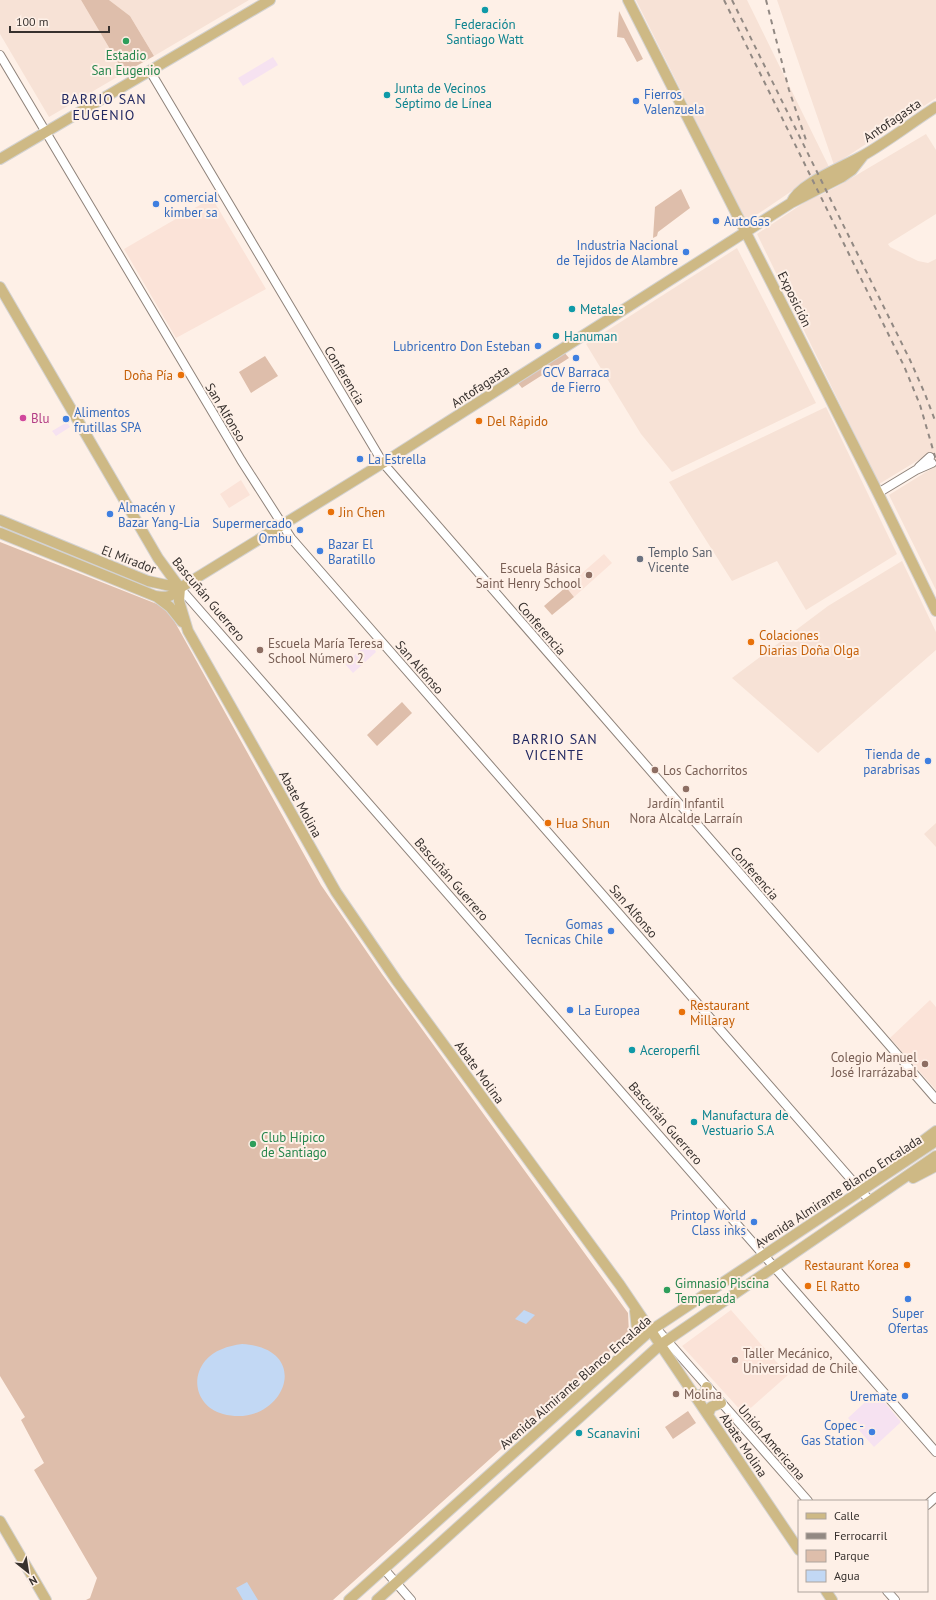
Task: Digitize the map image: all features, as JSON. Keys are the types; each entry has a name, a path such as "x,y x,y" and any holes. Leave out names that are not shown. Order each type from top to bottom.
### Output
{"main road":[{"path":"0,159 270,0"},
{"name":"Exposición","path":"628,0 878,493 936,611"},
{"name":"Antofagasta","path":"180,588 283,526 746,232 791,203 797,194 809,185 863,156 935,111"},
{"name":"Bascuñán Guerrero","path":"0,287 158,558 180,588"},
{"name":"El Mirador","path":"0,520 148,581 180,588"},
{"name":"El Mirador","path":"0,533 155,596 169,596 180,588"},
{"name":"Abate Molina","path":"180,588 179,601 188,631 336,892 402,987 620,1285 635,1309 663,1342 695,1396 798,1549"},
{"path":"155,596 175,612 188,631"},
{"path":"884,1174 902,1155 936,1131"},
{"name":"Avenida Almirante Blanco Encalada","path":"349,1600 653,1329 884,1174 936,1141"},
{"name":"Avenida Almirante Blanco Encalada","path":"377,1600 663,1342 936,1156"},
{"path":"894,1185 918,1176 936,1166"},
{"path":"633,1346 637,1330 635,1309"},
{"path":"695,1396 704,1394 707,1387"},
{"path":"708,1415 711,1407 721,1403"},
{"path":"517,1449 529,1462"},
{"path":"0,1521 46,1600"}],"street":[{"name":"San Alfonso","path":"0,55 243,463 283,526 870,1201"},
{"name":"Conferencia","path":"150,71 383,463 936,1099"},
{"path":"878,493 931,460"},
{"name":"Bascuñán Guerrero","path":"180,588 936,1452"},
{"name":"Unión Americana","path":"663,1342 707,1387 807,1500"},
{"path":"928,1504 936,1497"},
{"path":"384,1569 411,1600"},
{"path":"888,1592 895,1600"}],"shaded area":[{"path":"0,0 81,0 124,73 49,117 0,34"},
{"path":"109,0 249,0 154,56 130,16"},
{"path":"636,0 747,0 830,169 808,180 746,222"},
{"path":"777,0 936,0 936,98 834,165"},
{"path":"273,57 278,65 243,86 238,78"},
{"path":"926,134 936,150 936,214 888,244 890,247 918,261 928,263 936,259 936,590 889,495 934,467 930,453 879,484 757,234 814,196 819,196 838,186"},
{"path":"212,198 266,289 176,338 124,249"},
{"path":"737,248 816,403 672,472 641,434 586,344"},
{"path":"826,407 897,554 806,610 777,561 732,581 669,482"},
{"path":"64,424 68,424 70,427 56,436 52,431"},
{"path":"241,480 250,495 229,508 220,494"},
{"name":"Escuela Básica Saint Henry School","path":"604,554 612,563 574,597 566,587"},
{"path":"902,561 936,632 936,650 818,753 732,678 828,606"},
{"path":"370,641 376,652 353,673 345,664"},
{"path":"936,823 936,847 924,834"},
{"name":"Colegio Manuel José Irarrázabal","path":"930,1000 936,1007 936,1090 890,1038"},
{"name":"Taller Mecánico, Universidad de Chile","path":"731,1310 788,1375 744,1414 682,1346"},
{"path":"876,1392 901,1422 874,1447 848,1418"}],"green space":[{"path":"81,0 109,0 130,16 154,56 124,73"},
{"path":"619,11 643,59 637,62 624,38 617,37"},
{"path":"681,189 690,208 658,232 657,236 653,238 655,207"},
{"path":"564,352 569,358 522,388 517,382"},
{"path":"265,356 278,376 251,393 239,372"},
{"name":"Club Hípico de Santiago","path":"0,542 167,608 321,885 382,974 628,1313 629,1334 333,1600 86,1600 90,1598 97,1578 34,1470 44,1463 21,1420 25,1417 0,1376"},
{"path":"566,587 574,597 552,615 544,606"},
{"path":"402,702 412,713 377,746 367,735"},
{"path":"688,1411 696,1423 673,1439 665,1427"}],"water":[{"path":"524,1310 535,1315 526,1324 515,1319"},
{"path":"242,1344 265,1349 279,1359 285,1373 283,1387 275,1400 261,1411 244,1416 223,1414 208,1406 199,1393 197,1385 200,1369 205,1361 217,1351"},
{"path":"247,1582 258,1600 243,1600 236,1588"}],"railway":[{"path":"724,0 904,366 920,405 936,460"},
{"path":"732,0 910,360 936,423"},
{"path":"766,0 789,90 806,140"}],"place":[{"name":"Federación Santiago Watt","path":"485,10"},
{"name":"Estadio San Eugenio","path":"126,41"},
{"name":"Junta de Vecinos Séptimo de Línea","path":"387,95"},
{"name":"Fierros Valenzuela","path":"636,101"},
{"name":"comercial kimber sa","path":"156,204"},
{"name":"AutoGas","path":"716,221"},
{"name":"Industria Nacional de Tejidos de Alambre","path":"686,252"},
{"name":"Metales","path":"572,309"},
{"name":"Hanuman","path":"556,336"},
{"name":"Lubricentro Don Esteban","path":"538,346"},
{"name":"GCV Barraca de Fierro","path":"576,358"},
{"name":"Doña Pía","path":"181,375"},
{"name":"Blu","path":"23,418"},
{"name":"Alimentos frutillas SPA","path":"66,419"},
{"name":"Del Rápido","path":"479,421"},
{"name":"La Estrella","path":"360,459"},
{"name":"Jin Chen","path":"331,512"},
{"name":"Almacén y Bazar Yang-Lia","path":"110,514"},
{"name":"Supermercado Ombu","path":"300,530"},
{"name":"Bazar El Baratillo","path":"320,551"},
{"name":"Templo San Vicente","path":"640,559"},
{"name":"Escuela Básica Saint Henry School","path":"589,575"},
{"name":"Colaciones Diarias Doña Olga","path":"751,642"},
{"name":"Escuela María Teresa School Número 2","path":"260,650"},
{"name":"Tienda de parabrisas","path":"928,761"},
{"name":"Los Cachorritos","path":"655,770"},
{"name":"Jardín Infantil Nora Alcalde Larraín","path":"686,789"},
{"name":"Hua Shun","path":"548,823"},
{"name":"Gomas Tecnicas Chile","path":"611,931"},
{"name":"La Europea","path":"570,1010"},
{"name":"Restaurant Millaray","path":"682,1012"},
{"name":"Aceroperfil","path":"632,1050"},
{"name":"Colegio Manuel José Irarrázabal","path":"925,1064"},
{"name":"Manufactura de Vestuario S.A","path":"694,1122"},
{"name":"Club Hípico de Santiago","path":"253,1144"},
{"name":"Printop World Class inks","path":"754,1222"},
{"name":"Restaurant Korea","path":"907,1265"},
{"name":"El Ratto","path":"808,1286"},
{"name":"Gimnasio Piscina Temperada","path":"667,1290"},
{"name":"Super Ofertas","path":"908,1299"},
{"name":"Taller Mecánico, Universidad de Chile","path":"735,1360"},
{"name":"Molina","path":"676,1394"},
{"name":"Uremate","path":"905,1396"},
{"name":"Copec - Gas Station","path":"872,1432"},
{"name":"Scanavini","path":"579,1433"}],"district":[{"name":"BARRIO SAN EUGENIO","path":"104,108"},
{"name":"BARRIO SAN VICENTE","path":"555,748"}]}
